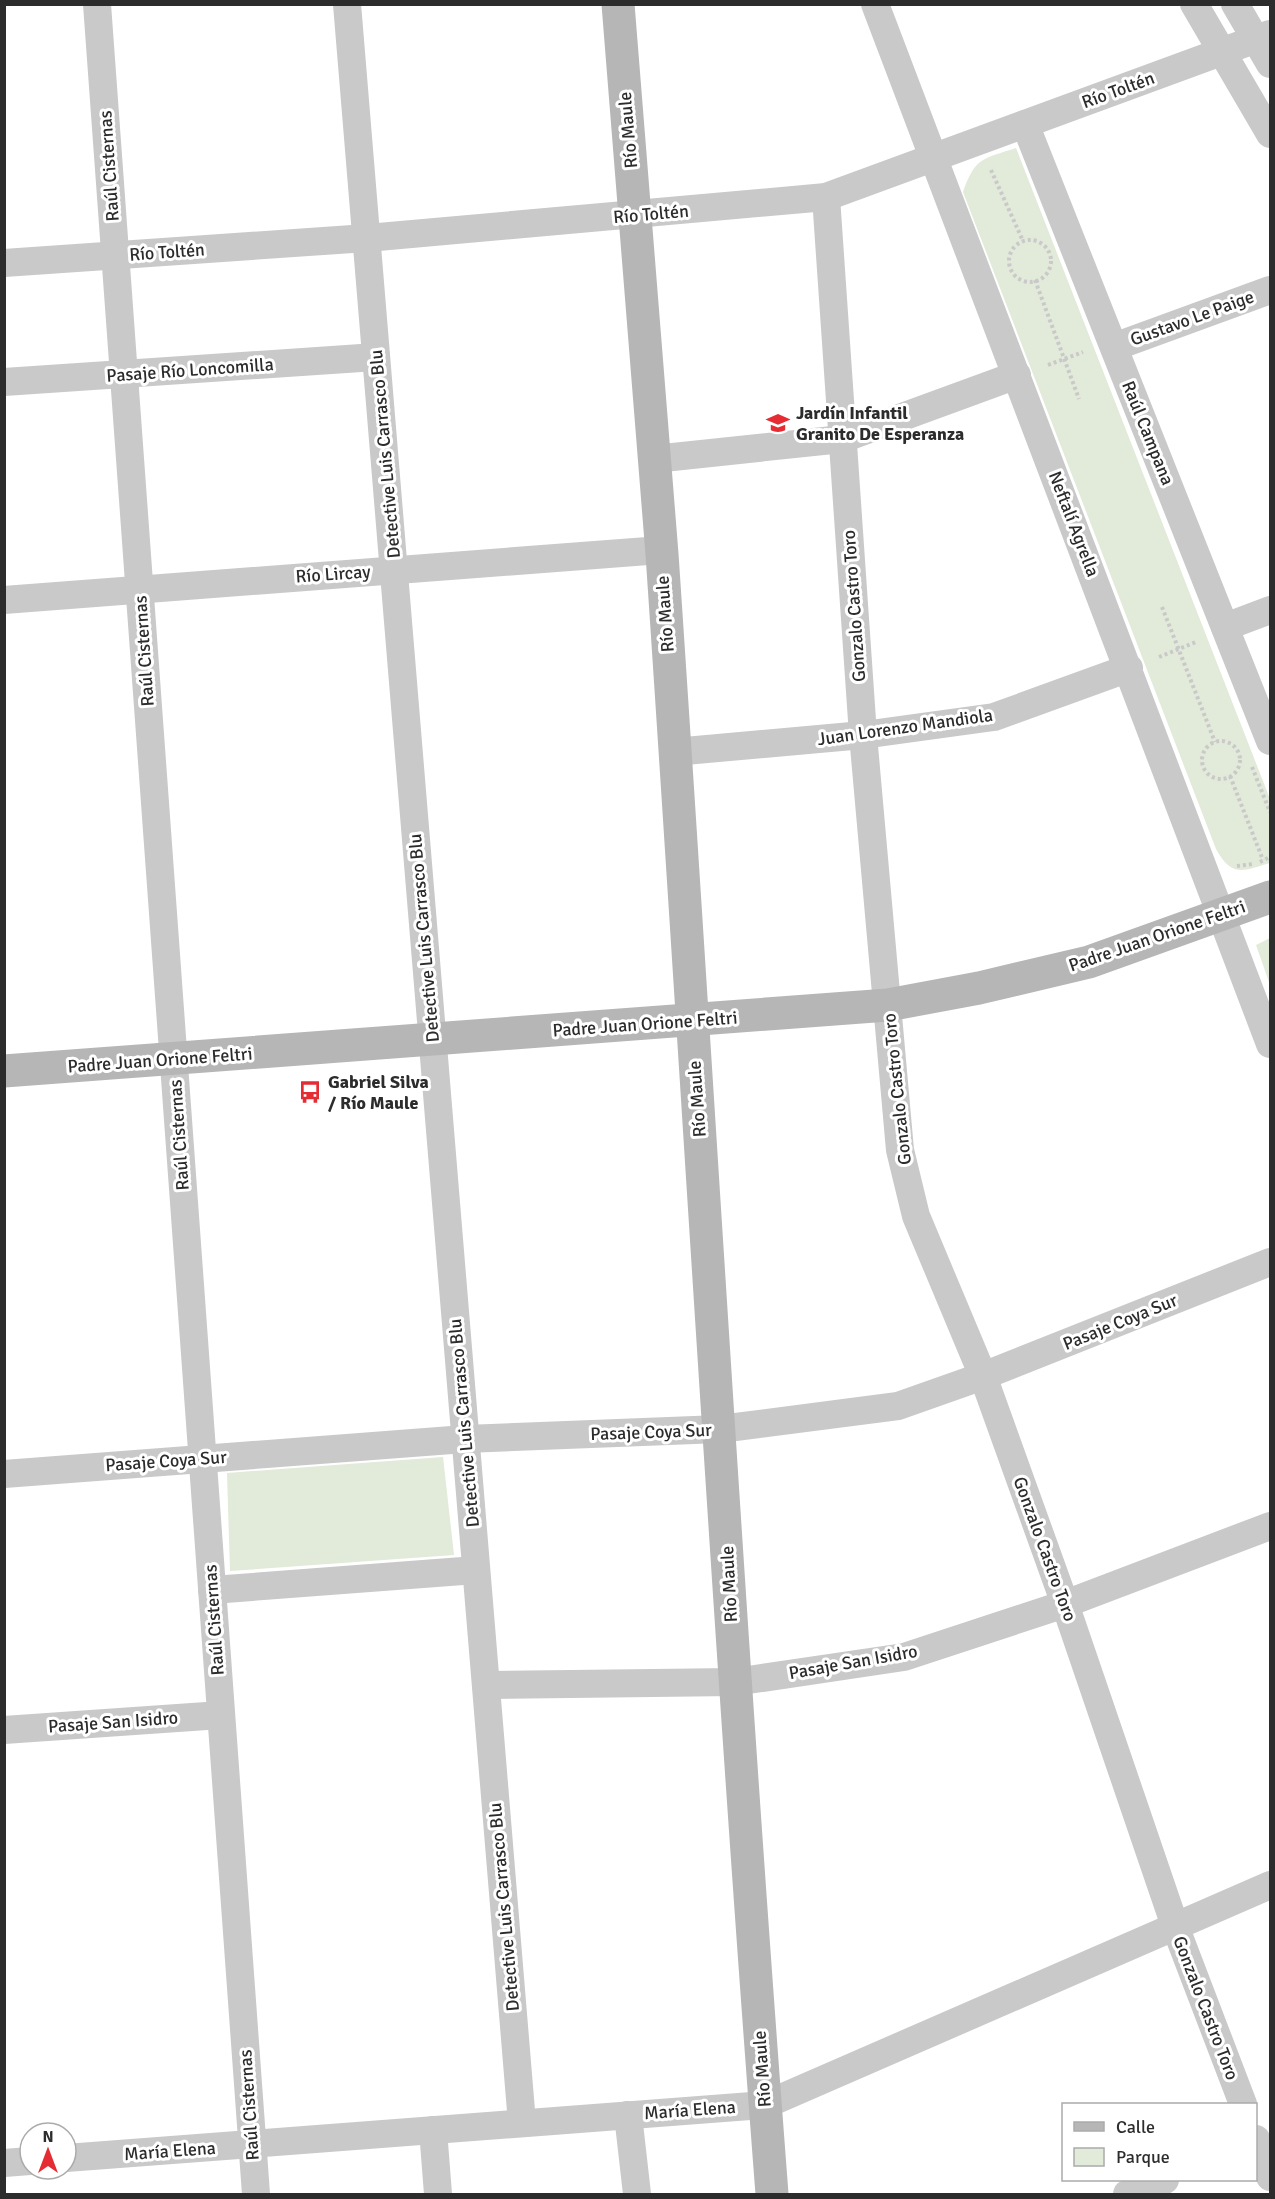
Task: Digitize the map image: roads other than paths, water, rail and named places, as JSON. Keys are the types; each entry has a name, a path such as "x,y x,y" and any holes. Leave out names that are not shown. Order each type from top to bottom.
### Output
{"street":[{"name":"Raúl Cisternas","path":"97,4 255,2194"},
{"name":"Detective Luis Carrasco Blu","path":"347,4 522,2123"},
{"name":"Río Maule","path":"618,4 661,550 735,1682 772,2194"},
{"name":"Neftalí Agrella","path":"875,4 1017,375 1139,665 1222,913 1270,1044"},
{"path":"1194,4 1270,134"},
{"path":"1236,4 1263,36 1270,64"},
{"name":"Río Toltén","path":"4,263 367,238 826,197 1263,36"},
{"name":"Raúl Campana","path":"1025,124 1102,349 1215,633 1270,741"},
{"name":"Gonzalo Castro Toro","path":"826,197 863,735 900,1149 916,1216 983,1376 1065,1604 1175,1926 1243,2103"},
{"name":"Gustavo Le Paige","path":"1102,349 1270,290"},
{"name":"Pasaje Río Loncomilla","path":"4,382 376,357"},
{"path":"654,459 842,439 1017,375"},
{"name":"Río Lircay","path":"4,600 661,550"},
{"path":"1215,633 1270,610"},
{"name":"Juan Lorenzo Mandiola","path":"674,752 863,735 994,717 1139,665"},
{"name":"Padre Juan Orione Feltri","path":"4,1071 888,1005 979,988 1089,962 1270,897"},
{"name":"Pasaje Coya Sur","path":"4,1474 465,1439 720,1429 898,1406 983,1376 1270,1262"},
{"name":"Pasaje San Isidro","path":"486,1685 735,1682 904,1657 1065,1604 1270,1526"},
{"path":"212,1590 476,1570"},
{"name":"Pasaje San Isidro","path":"4,1730 220,1715"},
{"name":"María Elena","path":"78,2157 765,2105 1270,1885"},
{"path":"628,2115 637,2194"},
{"path":"433,2130 438,2194"},
{"path":"1260,2140 1270,2177"},
{"path":"1128,2194 1162,2181"}],"place":[{"name":"Jardín Infantil Granito De Esperanza","path":"778,423"},
{"name":"Gabriel Silva / Río Maule","path":"310,1092"}]}
